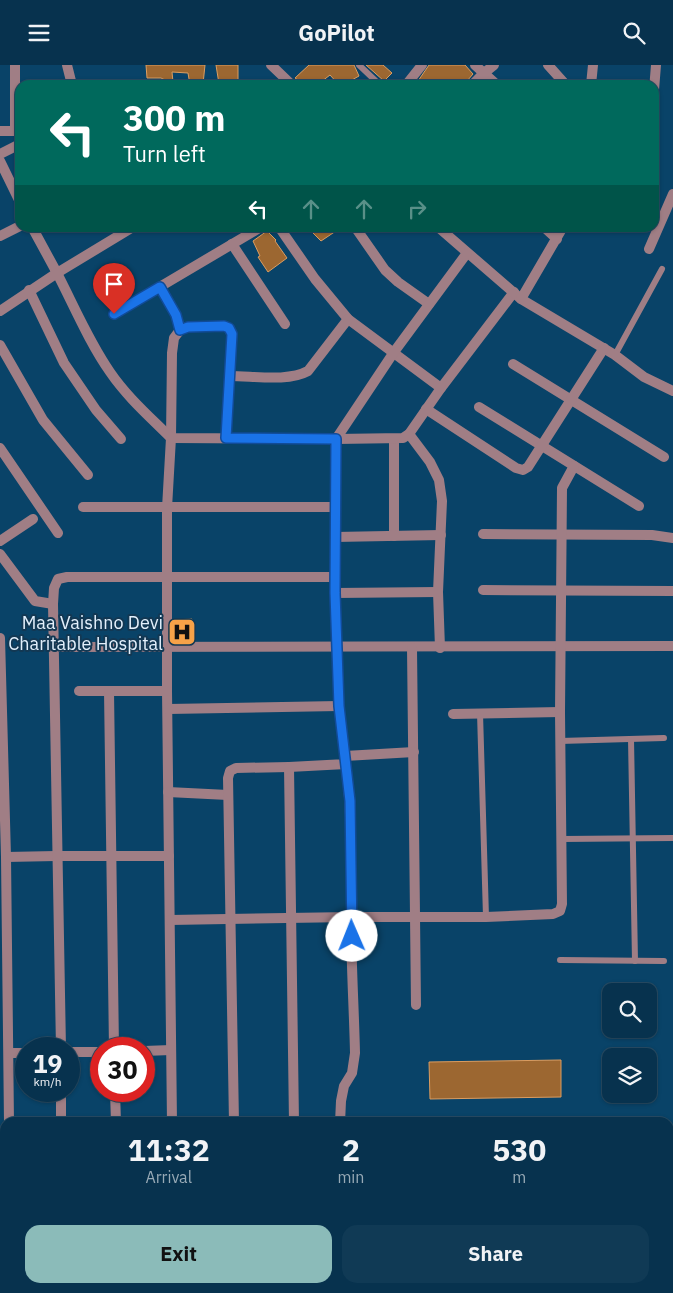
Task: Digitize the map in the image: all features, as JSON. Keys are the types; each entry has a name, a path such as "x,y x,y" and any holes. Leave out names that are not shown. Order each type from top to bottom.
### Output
{"street":[{"path":"15,65 15,80"},
{"path":"67,65 71,80"},
{"path":"271,65 287,80"},
{"path":"410,80 422,65"},
{"path":"475,65 492,80"},
{"path":"477,80 494,65"},
{"path":"548,65 562,80"},
{"path":"592,80 593,65"},
{"path":"655,80 656,65"},
{"path":"0,131 15,131"},
{"path":"0,154 15,146"},
{"path":"0,161 15,192"},
{"path":"659,220 673,195"},
{"path":"0,236 15,228"},
{"path":"35,232 91,341 111,373 134,401 171,438 336,439 394,439 402,438 409,434 441,388 518,295 560,232"},
{"path":"0,311 29,290 125,232"},
{"path":"114,314 252,232"},
{"path":"282,232 315,279 348,319 441,388"},
{"path":"358,232 385,270 398,282 429,304"},
{"path":"444,232 518,295 615,355 644,377 673,391"},
{"path":"549,232 556,239"},
{"path":"649,249 654,232"},
{"path":"232,244 285,325"},
{"path":"340,1117 344,1086 352,1073 355,1053 350,801 339,706 336,646 334,577 336,439 394,352 467,253"},
{"path":"160,287 176,315 180,330"},
{"path":"29,290 64,363 80,389 121,439"},
{"path":"230,376 300,376 308,371 348,319"},
{"path":"172,1117 167,508 171,438 172,353 174,338 180,330 188,327 224,326 229,328 232,334 226,438"},
{"path":"0,345 43,420 88,475"},
{"path":"426,409 516,468 523,469 528,467 604,348"},
{"path":"513,364 664,457"},
{"path":"479,407 639,506"},
{"path":"409,434 430,462 439,480 442,501 438,592 440,648"},
{"path":"394,439 394,536"},
{"path":"0,448 58,533"},
{"path":"170,920 486,917 553,914 560,911 562,904 560,647 562,488 574,466"},
{"path":"83,507 335,507"},
{"path":"0,541 34,519"},
{"path":"483,534 652,535 673,538"},
{"path":"335,537 441,535"},
{"path":"0,554 35,601 53,604"},
{"path":"61,1037 53,604 54,587 58,579 67,577 167,576 334,577"},
{"path":"483,590 673,591"},
{"path":"335,593 438,592"},
{"path":"0,637 6,857 9,1117"},
{"path":"54,647 336,646 440,648 673,646"},
{"path":"412,648 416,1005"},
{"path":"79,691 167,691"},
{"path":"109,691 114,1037"},
{"path":"168,709 339,706"},
{"path":"453,714 560,712"},
{"path":"234,1117 228,795 230,771 236,768 289,767 414,751"},
{"path":"289,767 294,1117"},
{"path":"168,792 228,795"},
{"path":"6,857 169,856"},
{"path":"155,1051 171,1050"},
{"path":"9,1053 15,1053"},
{"path":"61,1102 61,1117"},
{"path":"115,1102 116,1117"}],"lane":[{"path":"359,65 375,80"},
{"path":"615,355 662,269"},
{"path":"480,713 486,917"},
{"path":"560,741 664,738"},
{"path":"631,739 635,961"},
{"path":"562,839 673,838"},
{"path":"560,960 664,961"}],"building":[{"path":"146,65 205,65 203,80 189,80 188,73 172,72 173,80 147,78"},
{"path":"216,65 238,65 238,80 218,80"},
{"path":"309,65 354,65 359,76 352,80 334,80 330,75 324,80 298,80 295,78"},
{"path":"366,65 383,65 392,73 383,80"},
{"path":"429,65 465,65 473,74 468,80 419,80"},
{"path":"268,232 276,240 287,258 268,272 258,257 260,256 253,241"},
{"path":"312,232 334,232 321,241"},
{"path":"192,619 193,640 174,640 174,620"},
{"path":"561,1060 561,1097 430,1099 429,1062"}],"place":[{"name":"Maa Vaishno Devi Charitable Hospital","path":"182,632"}],"route":[{"path":"114,314 160,287 176,315 180,330 188,327 224,326 229,328 232,334 226,438 336,439 334,577 339,706 350,801 352,936"}]}
